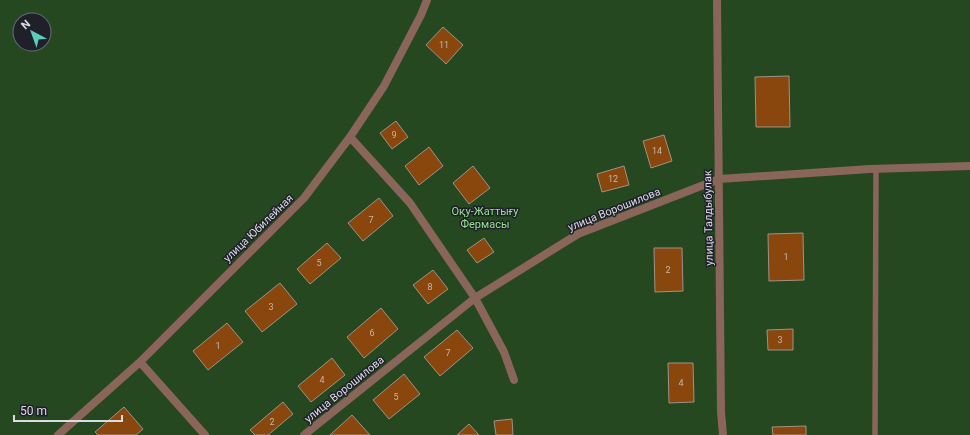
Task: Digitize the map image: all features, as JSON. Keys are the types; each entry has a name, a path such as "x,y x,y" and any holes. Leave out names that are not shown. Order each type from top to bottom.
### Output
{"street":[{"name":"улица Юбилейная","path":"58,435 140,362 304,198 350,137 384,86 421,15 427,0"},
{"name":"улица Талдыбулак","path":"717,0 721,412 723,435"},
{"path":"350,137 410,203 475,298 504,352 514,380"},
{"name":"улица Ворошилова","path":"304,435 475,298 578,234 719,179 876,168 970,166"},
{"path":"140,362 205,435"}],"lane":[{"path":"875,435 876,168"}],"green space":[{"name":"Оқу-Жаттығу Фермасы","path":"0,0 970,0 970,435 0,435"}],"building":[{"path":"443,27 463,45 446,64 426,45"},
{"path":"789,76 790,127 756,127 755,77"},
{"path":"396,121 408,137 392,149 380,133"},
{"path":"664,135 672,161 651,168 643,141"},
{"path":"429,147 443,166 419,185 405,166"},
{"path":"473,166 490,188 469,204 453,183"},
{"path":"624,166 629,185 602,192 597,174"},
{"path":"379,198 393,216 363,241 348,223"},
{"path":"803,233 804,280 769,281 768,234"},
{"path":"484,238 494,252 477,263 467,250"},
{"path":"327,243 341,258 310,284 297,269"},
{"path":"654,248 682,248 683,291 655,292"},
{"path":"433,270 448,289 428,304 413,285"},
{"path":"280,283 297,304 262,332 245,311"},
{"path":"381,308 398,329 364,358 347,337"},
{"path":"227,323 243,342 208,370 193,351"},
{"path":"793,329 793,350 768,350 767,330"},
{"path":"457,330 473,348 440,376 424,357"},
{"path":"332,358 345,375 311,402 298,386"},
{"path":"668,363 693,363 694,402 669,403"},
{"path":"404,374 420,394 389,419 373,400"},
{"path":"283,402 293,414 268,435 255,435 250,430"},
{"path":"124,407 143,429 136,435 98,435 95,432"},
{"path":"352,415 370,435 330,435"},
{"path":"512,419 513,435 496,435 494,421"},
{"path":"469,424 479,435 457,435"},
{"path":"806,426 806,435 773,435 772,427"}]}
